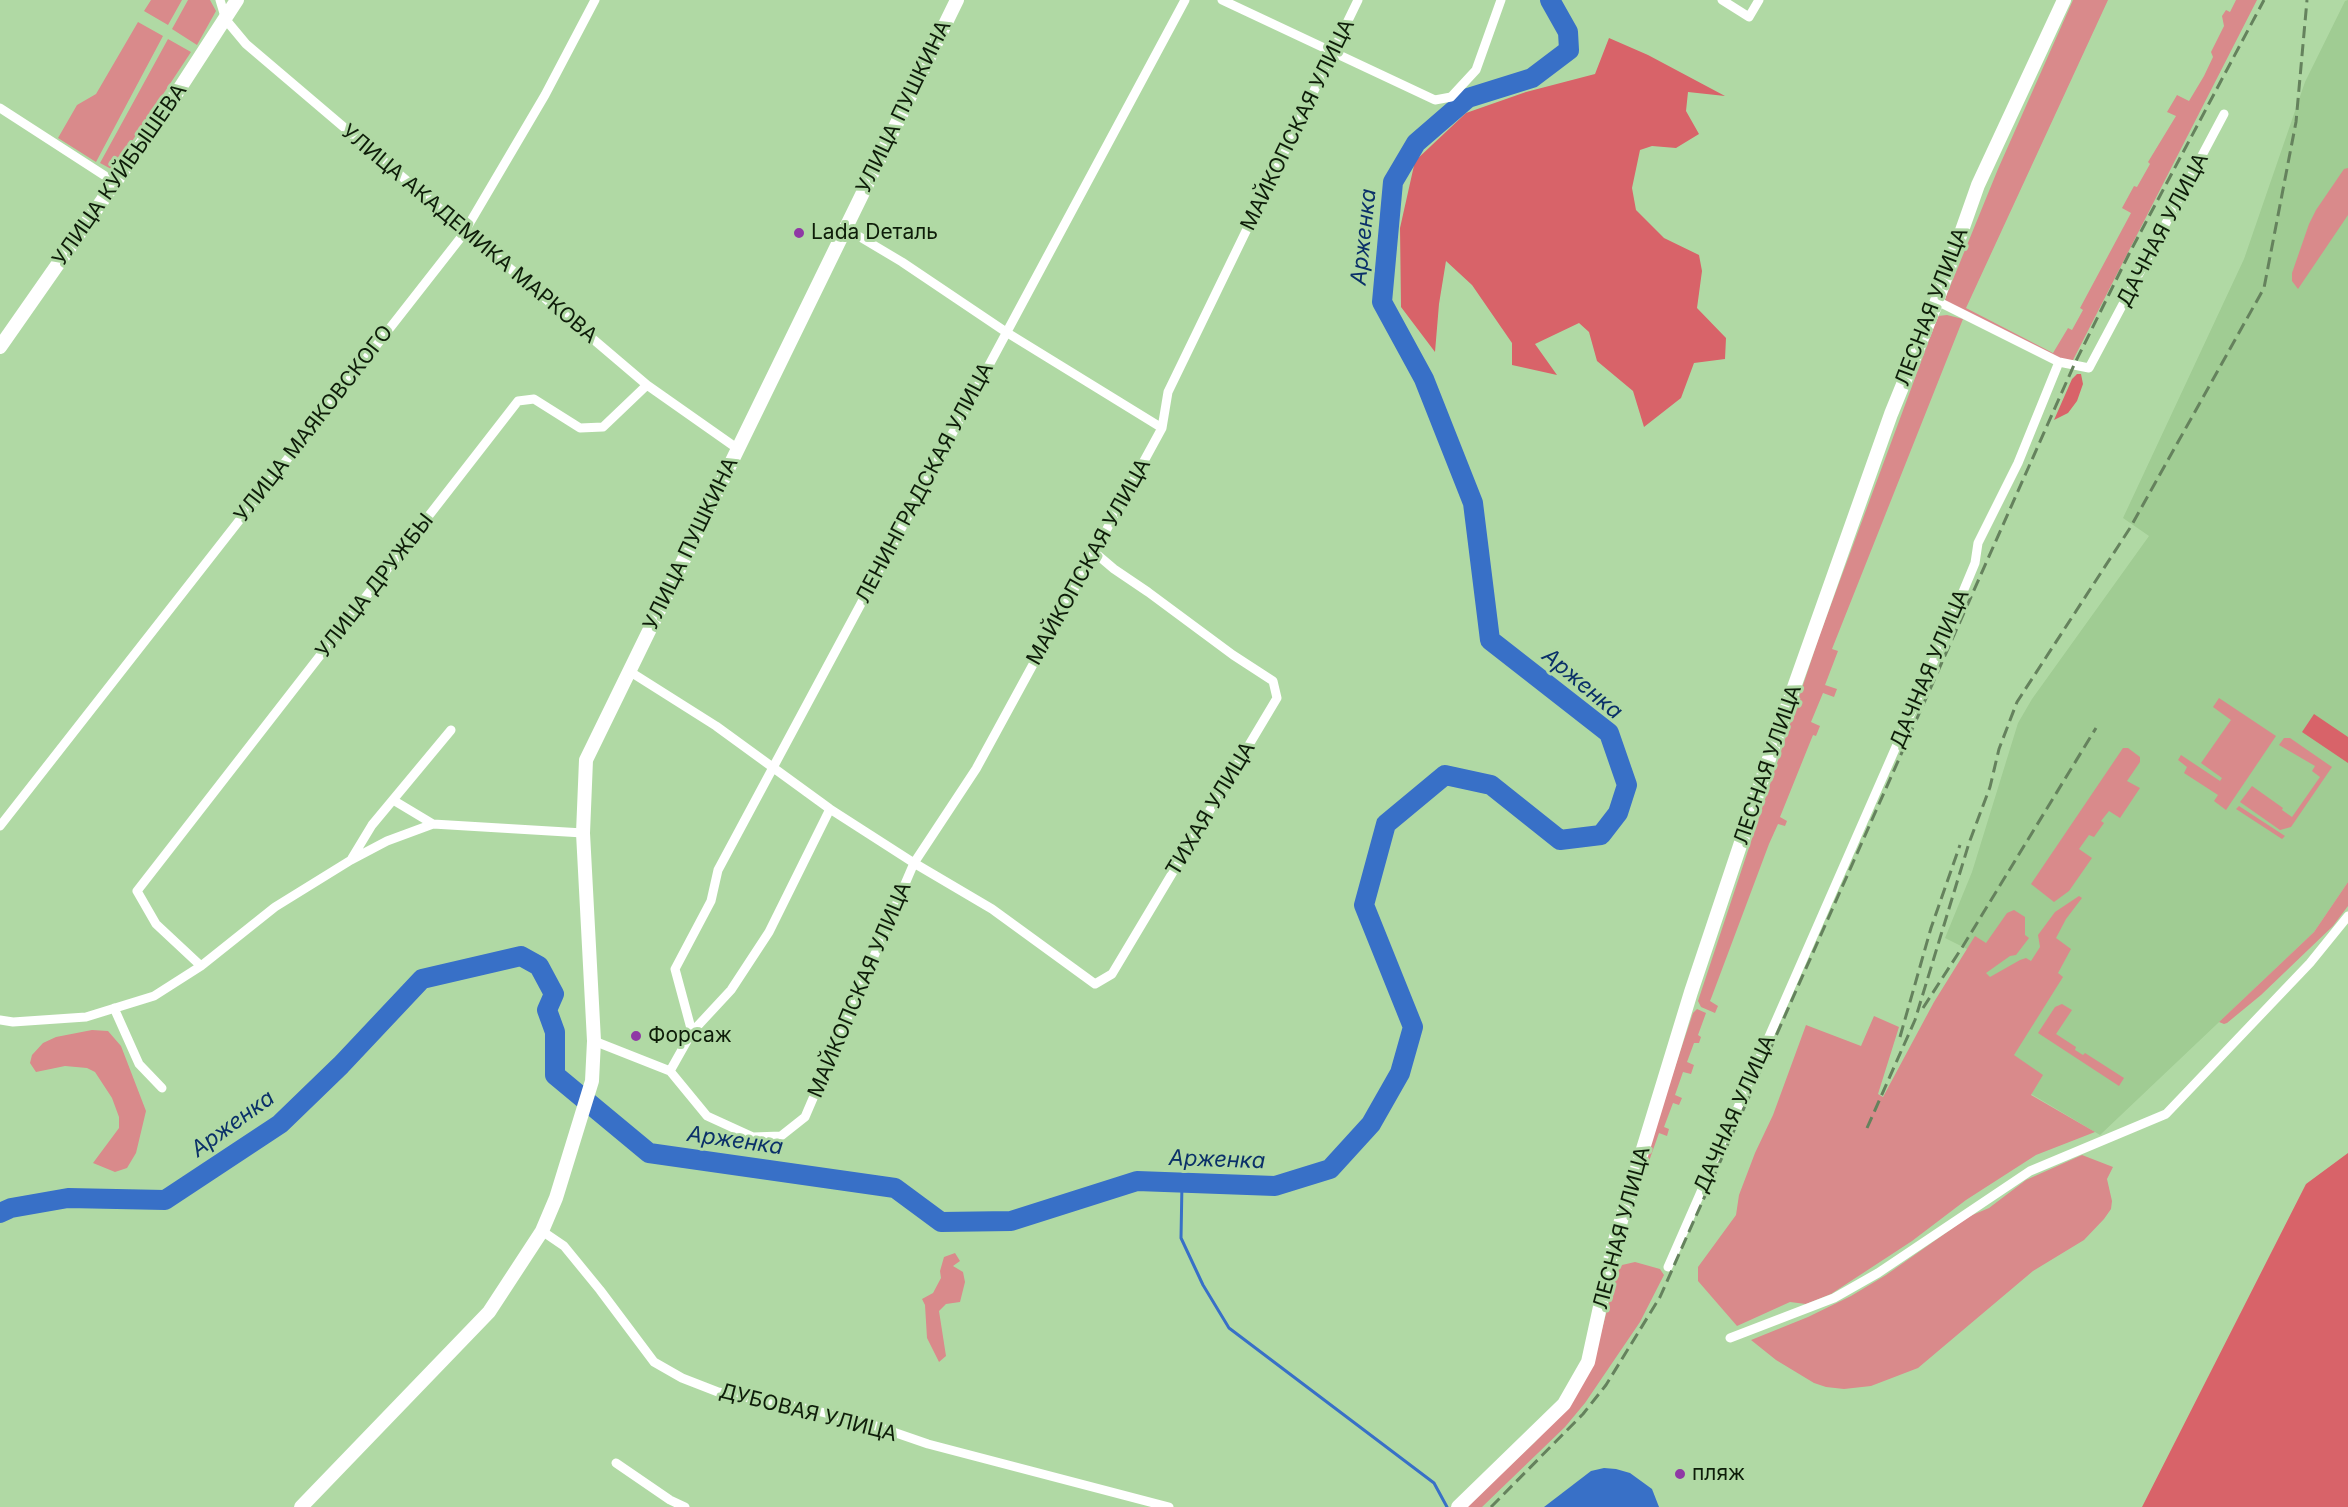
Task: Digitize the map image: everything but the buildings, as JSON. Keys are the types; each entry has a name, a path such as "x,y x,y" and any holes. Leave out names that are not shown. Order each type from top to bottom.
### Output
{"street":[{"name":"УЛИЦА АКАДЕМИКА МАРКОВА","path":"220,0 226,20 246,44 647,385 738,449"},
{"name":"УЛИЦА КУЙБЫШЕВА","path":"0,347 116,183 226,20 237,0"},
{"name":"УЛИЦА МАЯКОВСКОГО","path":"0,826 465,231 545,95 595,0"},
{"name":"УЛИЦА ПУШКИНА","path":"301,1507 489,1312 542,1231 556,1198 591,1081 594,1041 584,833 586,760 957,0"},
{"name":"ЛЕНИНГРАДСКАЯ УЛИЦА","path":"692,1032 675,969 711,901 718,870 1185,0"},
{"path":"1222,0 1333,50 1435,100 1451,97 1476,70 1502,0"},
{"name":"МАЙКОПСКАЯ УЛИЦА","path":"670,1071 707,1116 753,1137 781,1136 805,1117 914,863 976,769 1161,428 1168,392 1358,0"},
{"path":"1722,0 1749,17 1759,0"},
{"name":"ЛЕСНАЯ УЛИЦА","path":"1458,1507 1564,1404 1588,1362 1612,1247 1691,992 1832,578 1891,414 1937,301 1978,185 2064,0"},
{"path":"0,108 116,183"},
{"name":"ДАЧНАЯ УЛИЦА","path":"1668,1267 1945,635 1975,563 1978,543 2018,463 2059,362 2089,369 2224,114"},
{"path":"845,228 1161,428"},
{"path":"1937,301 2059,362"},
{"name":"УЛИЦА ДРУЖБЫ","path":"201,966 156,924 137,891 518,401 534,399 579,428 603,427 647,385"},
{"name":"ТИХАЯ УЛИЦА","path":"914,863 992,909 1095,984 1112,974 1277,698 1273,681 1233,655 1094,552"},
{"path":"629,671 707,720 830,809 914,863"},
{"path":"351,860 372,825 451,730"},
{"path":"393,800 433,824"},
{"path":"594,1041 670,1071 692,1032 730,990 769,932 830,809"},
{"path":"0,1020 13,1022 86,1017 154,996 201,966 275,907 351,860 387,841 433,824 584,833"},
{"path":"1730,1338 1834,1298 1888,1266 2030,1171 2166,1114 2310,963 2348,916"},
{"path":"114,1008 139,1064 162,1088"},
{"name":"ДУБОВАЯ УЛИЦА","path":"542,1231 564,1246 654,1362 682,1378 718,1392 870,1424 928,1444 1169,1507"},
{"path":"616,1463 684,1507"}],"shaded area":[{"path":"151,0 182,0 168,25 144,11"},
{"path":"188,0 210,0 216,11 197,45 172,29"},
{"path":"2073,0 2108,0 1966,308 2053,353 2068,328 2072,330 2083,310 2080,308 2131,213 2122,208 2134,186 2137,187 2150,164 2148,162 2176,116 2167,112 2177,95 2189,101 2204,76 2213,57 2211,52 2224,26 2222,16 2226,10 2230,12 2236,0 2257,0 2072,362 2058,358 1946,302 1945,299 1998,169"},
{"path":"2348,0 2348,882 2314,932 2100,1135 2001,1076 1981,956 1945,938 1972,872 2018,723 2032,699 2149,536 2123,518 2244,259 2305,82 2345,1"},
{"path":"138,22 163,36 96,162 58,138 77,105 96,94"},
{"path":"1609,38 1648,55 1725,96 1688,92 1686,111 1699,134 1676,148 1652,146 1640,150 1632,188 1636,210 1664,238 1699,255 1702,271 1697,308 1726,338 1725,359 1694,363 1681,398 1644,427 1633,391 1597,361 1589,332 1579,323 1535,344 1557,375 1512,365 1512,343 1472,285 1446,261 1435,352 1401,307 1400,228 1415,161 1466,113 1526,92 1595,74"},
{"path":"168,39 191,52 113,170 100,163"},
{"path":"2348,168 2348,215 2298,289 2292,281 2292,273 2309,224 2344,169"},
{"path":"1947,315 1963,319 1832,649 1838,651 1825,685 1837,689 1834,697 1823,693 1811,722 1820,726 1816,736 1813,735 1780,817 1787,821 1785,826 1778,824 1769,844 1710,1001 1718,1006 1715,1013 1701,1007 1698,1001 1819,637 1938,316"},
{"path":"2077,374 2081,374 2083,384 2077,401 2068,413 2054,420 2072,379"},
{"path":"2219,698 2276,736 2226,810 2214,801 2218,795 2184,773 2187,767 2178,760 2181,755 2220,781 2222,778 2201,763 2231,720 2213,707"},
{"path":"2314,714 2348,737 2348,763 2302,732"},
{"path":"2284,738 2290,738 2332,767 2291,827 2280,830 2240,802 2252,786 2292,817 2320,777 2312,771 2315,766 2279,745"},
{"path":"2123,748 2128,748 2140,757 2140,762 2127,781 2140,788 2120,818 2109,811 2101,821 2104,823 2094,837 2089,835 2079,849 2092,858 2069,891 2054,902 2031,884"},
{"path":"2239,806 2285,836 2282,839 2236,809"},
{"path":"2348,882 2348,906 2333,926 2261,995 2227,1023 2219,1022 2314,932"},
{"path":"2079,896 2082,898 2066,919 2056,938 2071,949 2058,973 2063,977 2014,1055 2043,1075 2031,1095 2095,1132 2036,1155 1966,1200 1912,1241 1831,1294 1806,1304 1790,1302 1737,1326 1698,1281 1698,1267 1736,1215 1739,1195 1773,1115 1806,1025 1861,1046 1874,1016 1899,1027 1878,1094 1883,1097 1934,1002 1975,936 1986,943 2007,913 2014,910 2025,917 2025,935 2029,938 2016,955 2010,956 1986,973 1990,977 2020,960 2026,958 2031,961 2040,947 2038,935 2055,912"},
{"path":"2062,1004 2072,1010 2056,1034 2076,1047 2075,1050 2083,1055 2085,1053 2124,1078 2119,1086 2038,1033 2055,1007"},
{"path":"1697,1009 1706,1013 1698,1035 1701,1037 1699,1043 1694,1043 1687,1062 1694,1065 1691,1074 1683,1072 1675,1095 1682,1098 1679,1105 1673,1103 1664,1127 1669,1129 1667,1136 1659,1133 1648,1164 1644,1160 1693,1013"},
{"path":"92,1030 108,1031 121,1046 146,1111 136,1153 127,1168 115,1172 93,1163 119,1128 119,1117 112,1098 95,1072 87,1068 65,1066 36,1072 30,1063 32,1055 43,1043 56,1037"},
{"path":"2348,1153 2348,1507 2142,1507 2306,1184"},
{"path":"2082,1155 2113,1167 2107,1179 2112,1201 2111,1209 2104,1219 2084,1240 2033,1271 1918,1368 1871,1386 1844,1389 1826,1387 1814,1383 1776,1360 1751,1340 1808,1317 1851,1296 1886,1275 1970,1216 1989,1208 2026,1180"},
{"path":"955,1253 960,1261 953,1266 963,1272 965,1282 960,1302 946,1304 939,1311 946,1356 939,1362 927,1338 925,1305 922,1299 933,1293 941,1278 940,1271 944,1257"},
{"path":"1635,1262 1660,1269 1664,1275 1640,1322 1585,1403 1565,1427 1482,1507 1466,1507 1535,1442 1579,1389 1596,1352 1617,1272 1622,1265"}],"water":[{"path":"1604,1468 1630,1473 1652,1489 1659,1507 1544,1507 1591,1471"}],"waterway":[{"name":"Арженка","path":"0,1213 11,1208 68,1198 165,1200 280,1124 341,1065 422,979 521,956 539,966 554,994 547,1010 555,1032 555,1075 649,1153 895,1188 941,1222 1011,1221 1137,1181 1275,1186 1330,1169 1371,1124 1400,1073 1413,1027 1364,905 1386,824 1445,775 1491,785 1560,840 1601,835 1618,813 1627,785 1609,733 1490,640 1473,503 1424,379 1382,302 1393,182 1416,143 1468,98 1532,78 1569,50 1568,32 1550,0"},
{"path":"1182,1183 1181,1238 1203,1285 1229,1328 1434,1483 1447,1507"}],"railway":[{"path":"1491,1507 1583,1414 1606,1385 1660,1297 2074,365 2129,254 2264,0"},
{"path":"1867,1128 1915,1020 1969,843 1990,787 1999,749 2017,702 2130,528 2264,288 2296,122 2307,0"},
{"path":"1923,1008 2096,728"},
{"path":"1900,1037 1931,928 1960,845"}],"place":[{"name":"Lada Dеталь","path":"799,233"},
{"name":"Форсаж","path":"636,1036"},
{"name":"пляж","path":"1680,1474"}]}
